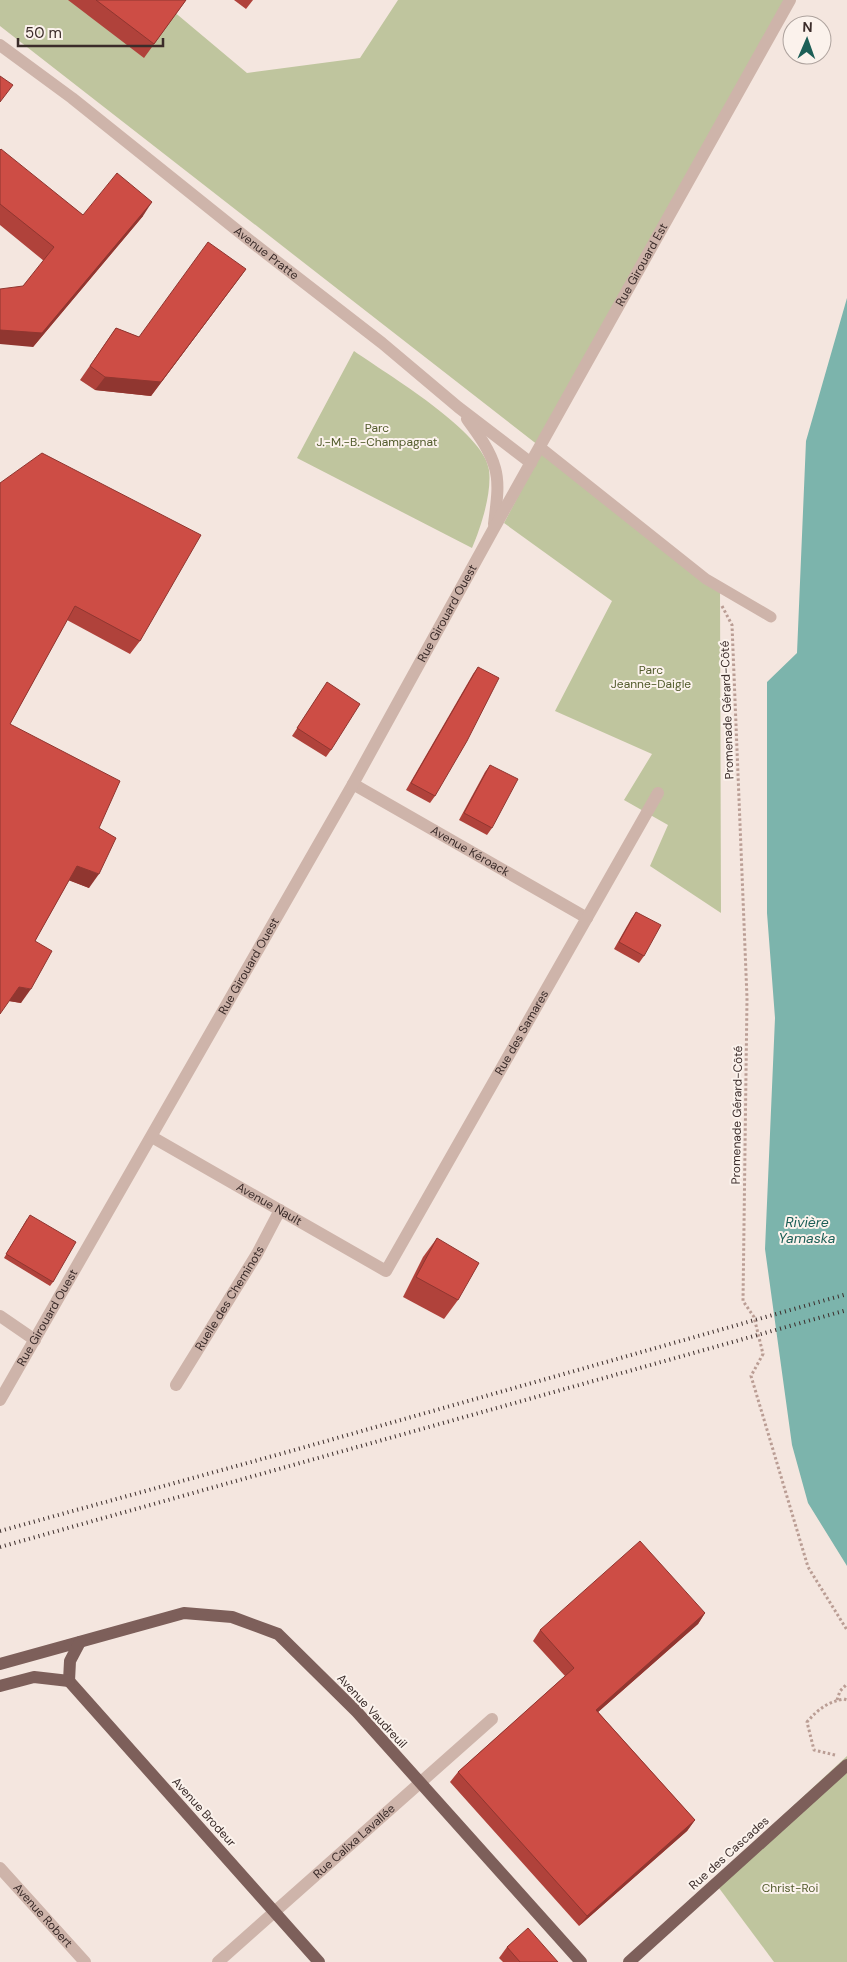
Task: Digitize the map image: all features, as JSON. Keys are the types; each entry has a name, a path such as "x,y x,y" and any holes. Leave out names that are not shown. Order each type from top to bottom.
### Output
{"main road":[{"name":"Avenue Vaudreuil","path":"0,1664 184,1613 232,1616 278,1634 357,1712 581,1962"},
{"path":"0,1686 34,1677 69,1681 70,1661 80,1642"},
{"name":"Avenue Brodeur","path":"69,1681 319,1962"},
{"name":"Rue des Cascades","path":"629,1962 847,1765"}],"street":[{"name":"Rue Girouard Est","path":"493,530 790,0"},
{"name":"Avenue Pratte","path":"0,45 72,98 252,243 382,343 458,407 531,463"},
{"path":"458,407 482,439 495,468 497,499 493,530"},
{"name":"Rue Girouard Ouest","path":"0,1400 353,784 493,530"},
{"name":"Avenue Kéroack","path":"353,784 587,918"},
{"name":"Rue des Samares","path":"386,1272 658,794"},
{"name":"Avenue Nault","path":"152,1137 386,1272"},
{"name":"Ruelle des Cheminots","path":"176,1385 257,1254 280,1210"},
{"path":"0,1316 35,1340"},
{"name":"Rue Calixa Lavallée","path":"218,1962 492,1719"},
{"name":"Avenue Robert","path":"0,1868 85,1962"}],"lane":[{"path":"540,447 706,579 771,617"}],"path":[{"name":"Promenade Gérard-Côté","path":"719,602 732,625 747,998 743,1301 754,1317 763,1354 751,1376 808,1568 847,1630"},
{"path":"837,1700 840,1691 847,1684"},
{"path":"841,1751 834,1755 814,1750 807,1722 820,1708 837,1700 847,1700"}],"green space":[{"path":"0,0 160,0 247,73 360,58 398,0 789,0 543,449 0,26"},
{"name":"Parc J.-M.-B.-Champagnat","path":"354,351 432,404 471,438 483,455 489,470 489,489 482,520 472,548 297,458"},
{"name":"Parc Jeanne-Daigle","path":"543,449 720,586 721,913 650,866 668,825 624,800 652,754 555,711 612,601 504,523"},
{"name":"Christ-Roi","path":"847,1756 847,1962 774,1962 713,1880"}],"water":[{"name":"Rivière Yamaska","path":"847,298 847,1566 808,1503 792,1445 765,1249 775,1018 767,913 767,682 797,653 806,441"}],"building":[{"path":"96,0 186,0 154,44"},
{"path":"0,76 13,85 0,102"},
{"path":"1,149 83,215 117,173 152,202 42,333 0,330 0,289 23,286 54,247 0,204"},
{"path":"208,242 246,269 161,382 105,377 90,366 116,328 139,337"},
{"path":"42,453 201,535 140,641 75,606 10,724 120,781 99,828 116,838 99,874 77,866 35,941 52,951 31,989 19,987 0,1014 0,483"},
{"path":"478,667 499,678 467,741 435,796 411,783"},
{"path":"327,682 360,704 331,750 297,728"},
{"path":"490,765 518,779 492,828 464,813"},
{"path":"636,912 661,925 644,956 619,942"},
{"path":"30,1215 76,1242 53,1282 6,1254"},
{"path":"437,1238 479,1263 458,1300 416,1277"},
{"path":"640,1541 705,1613 596,1710 695,1820 587,1916 458,1772 574,1668 540,1630"},
{"path":"528,1928 558,1962 520,1962 507,1947"}],"railway":[{"path":"0,1531 847,1294"},
{"path":"0,1547 847,1310"}]}
